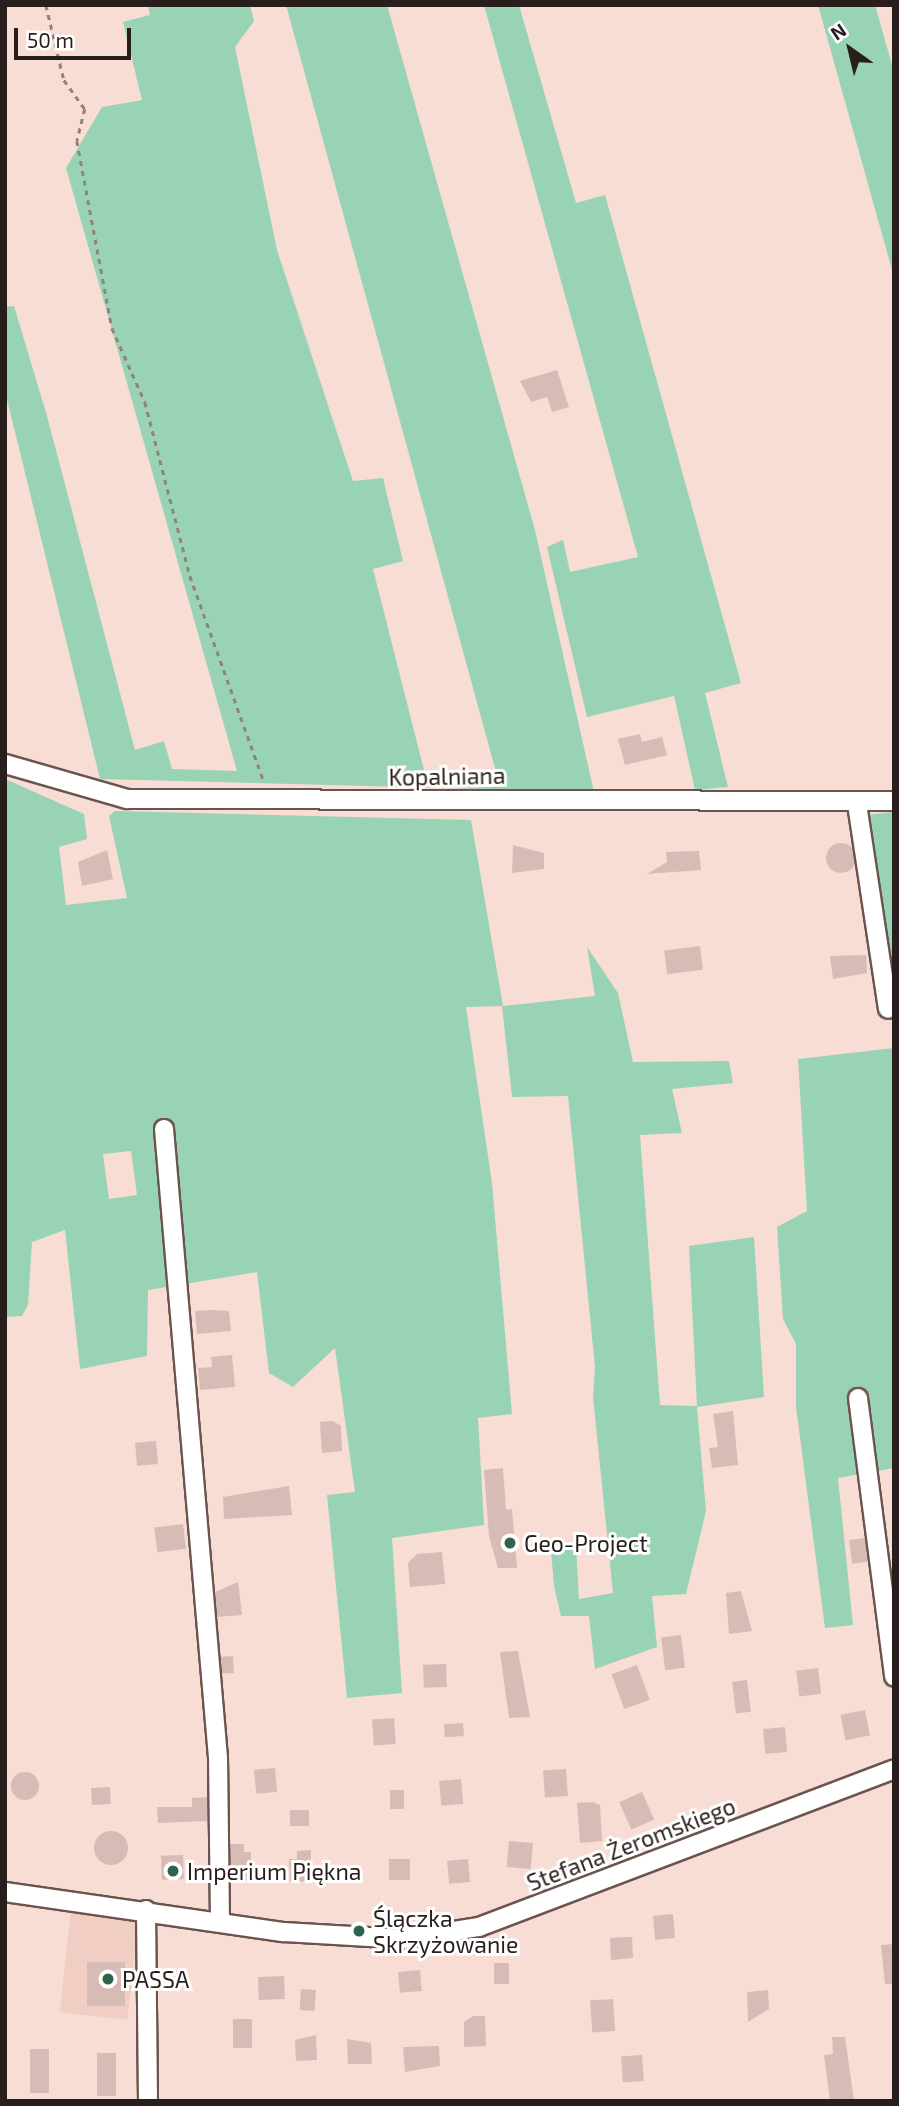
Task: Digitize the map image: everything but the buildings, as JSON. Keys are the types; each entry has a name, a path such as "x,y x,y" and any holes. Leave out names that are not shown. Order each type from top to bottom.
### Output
{"street":[{"name":"Kopalniana","path":"5,764 127,799 857,804 894,801"},
{"path":"857,804 888,1009"},
{"path":"164,1129 218,1757 220,1922"},
{"path":"858,1398 894,1677"},
{"name":"Stefana Żeromskiego","path":"5,1892 363,1939 478,1927 894,1769"},
{"path":"146,1910 148,2101"}],"path":[{"path":"46,5 64,80 85,108 77,141 113,328 145,402 190,576 271,800"}],"shaded area":[{"path":"71,1907 139,1914 128,2020 60,2012"}],"green space":[{"path":"148,5 250,5 254,21 235,47 277,250 353,481 383,478 403,561 373,569 425,774 467,777 496,772 286,5 387,5 535,530 594,792 100,779 5,391 5,307 14,306 47,416 135,750 164,741 172,769 237,771 66,168 102,107 142,100 123,22 150,15"},
{"path":"484,5 519,5 576,203 605,195 741,683 705,693 728,787 695,790 674,696 587,717 547,547 563,540 570,572 638,557"},
{"path":"818,5 875,5 894,72 894,277"},
{"path":"5,779 84,814 87,839 59,847 66,905 127,898 109,816 115,811 471,820 503,1006 595,996 587,947 618,993 633,1062 729,1061 733,1083 672,1089 682,1133 640,1135 660,1405 697,1406 689,1246 754,1237 764,1397 697,1407 706,1511 686,1594 652,1596 657,1647 595,1669 589,1616 561,1616 554,1586 550,1539 576,1546 579,1599 613,1593 593,1397 595,1367 568,1096 512,1097 502,1006 466,1007 492,1183 512,1414 478,1418 484,1525 392,1538 402,1693 347,1698 327,1495 355,1492 335,1348 293,1387 269,1373 257,1272 148,1290 147,1356 80,1369 65,1230 32,1242 28,1305 22,1316 5,1317","holes":["131,1151 137,1195 109,1199 103,1154"]},
{"path":"894,812 894,1029 866,815"},
{"path":"894,1048 894,1468 838,1478 853,1625 825,1628 796,1407 796,1344 783,1319 777,1227 807,1211 798,1059"}],"place":[{"name":"Geo-Project","path":"510,1543"},
{"name":"Imperium Piękna","path":"173,1871"},
{"name":"Ślączka Skrzyżowanie","path":"359,1931"},
{"name":"PASSA","path":"108,1979"}]}
